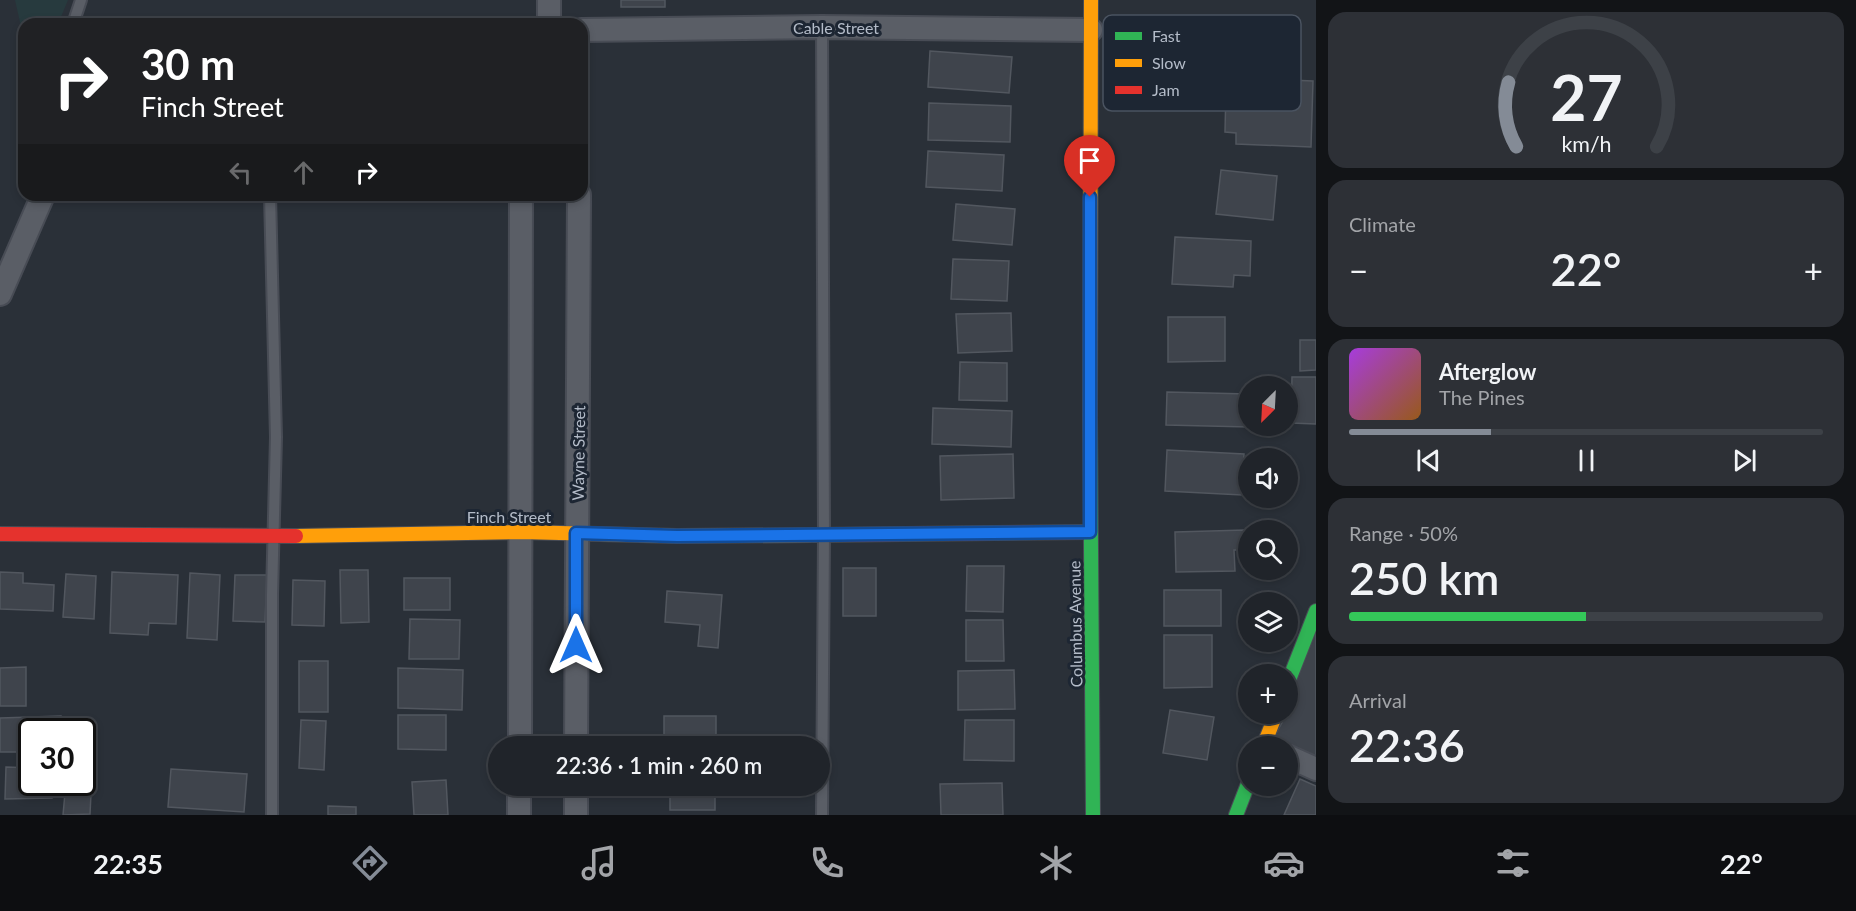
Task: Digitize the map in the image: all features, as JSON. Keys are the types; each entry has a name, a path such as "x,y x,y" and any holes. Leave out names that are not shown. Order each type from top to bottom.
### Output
{"street":[{"path":"549,0 549,18"},
{"name":"Columbus Avenue","path":"1091,0 1090,532 1093,815"},
{"name":"Cable Street","path":"588,30 822,27 1091,30"},
{"path":"0,294 41,201"},
{"path":"520,201 520,736"},
{"name":"Wayne Street","path":"576,736 579,201"},
{"name":"Finch Street","path":"0,534 276,536 521,532 677,536 1090,532"},
{"path":"1295,664 1316,610"},
{"path":"1298,761 1316,769"},
{"path":"519,796 519,815"},
{"path":"576,796 576,815"},
{"path":"1236,815 1243,796"}],"lane":[{"path":"75,18 81,0"},
{"path":"822,27 824,535 822,815"},
{"path":"270,201 276,436 276,536 272,595 272,815"}],"green space":[{"path":"15,0 68,0 60,18 19,18"}],"building":[{"path":"621,0 665,0 665,7 621,7"},
{"path":"930,51 1012,57 1009,93 928,87"},
{"path":"1301,81 1313,81 1311,147 1236,144 1236,133 1225,132 1225,111 1301,111"},
{"path":"929,103 1011,106 1010,142 928,140"},
{"path":"928,151 1004,155 1002,191 926,187"},
{"path":"1221,170 1277,176 1273,220 1216,214"},
{"path":"956,204 1015,209 1012,245 953,240"},
{"path":"1175,237 1251,241 1250,276 1234,275 1233,287 1172,284"},
{"path":"953,259 1009,261 1007,301 951,299"},
{"path":"1011,313 1012,351 958,353 956,314"},
{"path":"1168,317 1225,317 1225,361 1168,362"},
{"path":"1300,340 1316,340 1316,370 1300,371"},
{"path":"960,362 1007,363 1007,401 959,400"},
{"path":"1298,377 1316,377 1316,424 1298,423"},
{"path":"1167,392 1238,394 1238,427 1166,425"},
{"path":"933,408 1012,411 1011,447 932,444"},
{"path":"1167,450 1238,454 1238,495 1165,491"},
{"path":"1013,454 1014,498 941,500 940,456"},
{"path":"1238,530 1238,550 1234,550 1235,571 1176,572 1175,532"},
{"path":"967,566 1004,566 1003,612 966,611"},
{"path":"843,568 876,568 876,616 843,616"},
{"path":"340,570 368,570 369,622 341,623"},
{"path":"0,572 23,573 23,583 54,585 53,611 0,609"},
{"path":"112,572 178,575 176,624 149,623 148,635 110,633"},
{"path":"190,573 220,575 217,640 187,638"},
{"path":"66,574 96,576 94,619 63,617"},
{"path":"235,575 267,575 265,622 233,621"},
{"path":"404,578 450,578 450,610 404,610"},
{"path":"293,580 325,581 324,626 292,625"},
{"path":"1164,590 1221,590 1221,626 1164,626"},
{"path":"667,591 722,595 718,648 698,646 700,625 665,622"},
{"path":"1316,611 1316,769 1298,755 1298,736 1274,736 1281,724 1298,724 1298,664 1295,664"},
{"path":"410,619 460,620 459,659 409,659"},
{"path":"966,620 1003,620 1004,661 966,661"},
{"path":"1164,635 1212,635 1212,687 1164,688"},
{"path":"299,661 328,661 328,712 299,712"},
{"path":"26,667 26,706 0,706 0,668"},
{"path":"398,668 463,670 462,710 398,708"},
{"path":"1014,670 1015,709 958,710 958,671"},
{"path":"1170,710 1214,717 1207,760 1163,753"},
{"path":"398,715 446,715 446,750 398,749"},
{"path":"61,716 61,718 18,718 18,752 0,752 0,718"},
{"path":"664,716 716,716 716,736 664,736"},
{"path":"301,720 326,721 324,770 299,768"},
{"path":"965,720 1014,720 1014,761 964,760"},
{"path":"6,767 18,767 18,796 52,796 52,798 5,799"},
{"path":"171,769 247,774 244,812 168,807"},
{"path":"1300,779 1316,786 1316,815 1284,815 1292,796 1298,796"},
{"path":"446,780 448,815 414,815 412,782"},
{"path":"1002,783 1003,815 941,815 940,784"},
{"path":"65,796 91,796 90,814 63,815"},
{"path":"670,796 715,796 715,810 670,810"},
{"path":"328,806 356,807 356,815 328,815"}],"traffic: fast":[{"path":"1090,416 1093,815"},
{"path":"1295,664 1316,611"},
{"path":"1236,815 1243,796"}],"traffic: slow":[{"path":"1090,416 1091,0"},
{"path":"296,536 521,532 677,536 814,535"},
{"path":"1267,736 1272,724"}],"traffic: jam":[{"path":"814,535 1090,532"},
{"path":"0,534 296,536"}],"route":[{"path":"576,645 576,533 677,536 1090,532 1090,197"}]}
